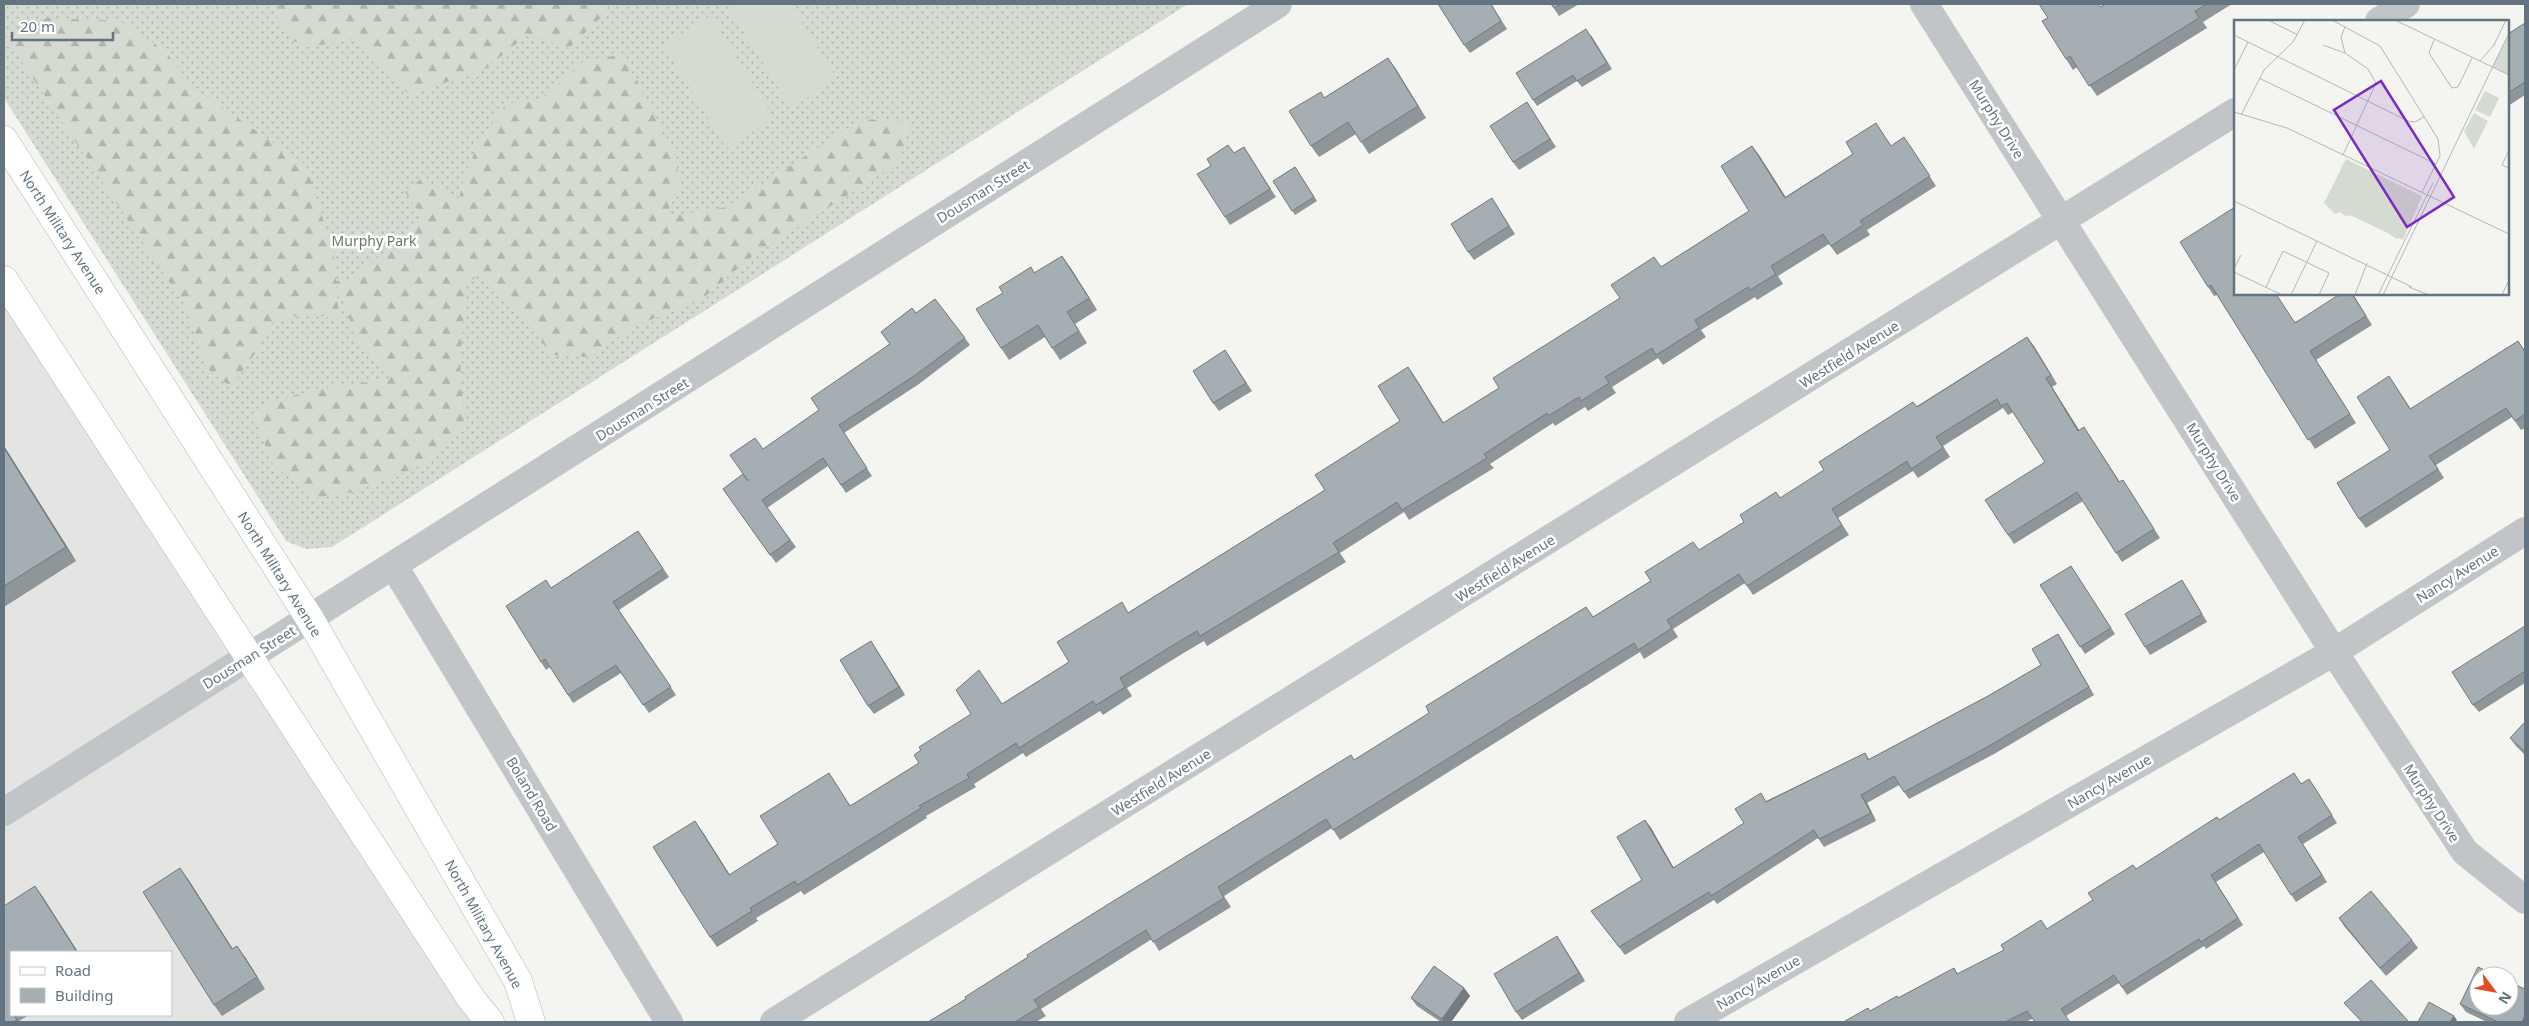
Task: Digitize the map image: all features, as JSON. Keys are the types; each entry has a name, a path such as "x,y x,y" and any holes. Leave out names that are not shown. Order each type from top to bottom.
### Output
{"main road":[{"name":"North Military Avenue","path":"4,140 310,619 518,981 531,1022"},
{"path":"4,280 466,992 490,1022"}],"street":[{"name":"Dousman Street","path":"4,812 1278,4"},
{"name":"Murphy Drive","path":"1924,4 2334,652 2465,852 2525,900"},
{"path":"2381,20 2406,4"},
{"name":"Westfield Avenue","path":"774,1022 2062,222 2234,113"},
{"name":"Nancy Avenue","path":"1688,1022 2334,652 2525,531"},
{"name":"Boland Road","path":"394,566 669,1022"}],"shaded area":[{"path":"4,280 490,1022 4,1022"}],"green space":[{"name":"Murphy Park","path":"4,4 1188,4 332,547 306,549 286,541 4,98"},
{"path":"279,4 607,4 610,9 569,48 527,35 485,69 409,95 358,39 308,47 291,40 277,20"},
{"path":"732,4 791,4 837,79 791,108 728,7"},
{"path":"711,16 774,118 726,148 663,45"},
{"path":"47,18 120,21 164,50 195,89 306,165 333,251 336,281 350,280 424,220 405,192 422,178 459,199 464,177 480,140 507,103 541,99 584,61 620,55 637,80 655,118 673,148 680,183 666,217 727,207 862,119 910,122 899,162 750,258 701,300 632,327 589,357 551,355 529,322 478,275 466,285 460,361 465,428 423,465 353,492 317,498 273,465 254,417 271,402 317,389 391,379 358,342 336,283 339,319 306,313 271,323 258,349 231,387 206,368 186,307 6,38"}],"building":[{"path":"1438,4 1491,4 1501,21 1464,45"},
{"path":"1551,4 1561,4 1554,8"},
{"path":"2039,4 2098,4 2100,7 2106,4 2207,4 2195,11 2199,18 2089,86 2070,56 2066,59 2042,21 2048,18"},
{"path":"2525,23 2525,82 2509,92 2509,33"},
{"path":"1586,29 1607,63 1577,81 1573,75 1533,100 1516,73"},
{"path":"1388,58 1418,106 1361,142 1348,122 1311,146 1289,111 1321,92 1324,98"},
{"path":"1527,102 1550,139 1513,162 1490,126"},
{"path":"1876,123 1891,146 1904,137 1930,176 1860,221 1863,225 1831,246 1823,234 1771,266 1776,274 1750,290 1748,287 1695,320 1699,328 1656,355 1652,348 1605,377 1609,383 1581,401 1579,397 1548,416 1547,413 1484,454 1487,458 1402,510 1397,502 1333,543 1339,552 1200,636 1197,631 1175,644 1120,678 1125,687 1096,705 1093,701 1019,748 1016,743 967,774 969,778 919,806 921,808 797,885 795,881 750,908 752,911 710,937 653,847 695,821 729,875 778,844 760,816 829,773 850,806 919,763 914,755 921,750 919,747 971,714 956,690 979,670 1002,704 1069,662 1057,642 1122,602 1128,613 1325,490 1315,475 1400,421 1378,386 1408,367 1443,423 1499,388 1493,378 1620,298 1611,285 1654,257 1661,267 1749,211 1721,166 1752,146 1785,198 1853,154 1846,142"},
{"path":"1228,145 1234,153 1244,147 1270,189 1225,217 1197,174 1211,166 1207,159"},
{"path":"1295,167 1314,197 1292,211 1273,181"},
{"path":"1492,198 1509,226 1468,252 1451,224"},
{"path":"2234,208 2234,295 2277,295 2295,323 2338,295 2353,295 2366,316 2310,351 2350,414 2308,440 2211,285 2208,287 2180,242"},
{"path":"1062,256 1089,298 1067,312 1079,331 1052,348 1038,325 1001,348 976,309 1003,293 999,287 1031,267 1034,273"},
{"path":"935,299 965,338 914,376 839,425 867,468 841,485 823,458 762,500 790,540 770,555 723,489 743,474 748,481 730,455 755,438 763,449 819,410 811,398 890,344 881,332 912,308 916,313"},
{"path":"2027,337 2051,375 2046,378 2078,431 2084,427 2119,482 2123,480 2154,529 2116,553 2077,492 2008,535 1985,500 2045,462 2007,403 2001,406 1997,399 1936,437 1943,448 1911,469 1907,461 1832,509 1842,525 1747,586 1739,574 1667,620 1672,628 1638,650 1634,643 1333,830 1326,819 1218,887 1224,898 1153,942 1146,930 1034,1000 1039,1007 1015,1022 928,1022 966,999 965,997 1028,957 1027,955 1107,905 1351,755 1354,760 1429,713 1426,706 1586,607 1593,617 1651,581 1645,572 1693,542 1699,550 1744,522 1740,515 1776,492 1780,498 1824,470 1819,462 1913,402 1917,407"},
{"path":"2518,341 2525,352 2525,414 2515,421 2506,408 2429,456 2438,469 2359,519 2337,483 2390,450 2357,397 2389,376 2410,409"},
{"path":"1225,350 1246,383 1213,403 1193,371"},
{"path":"4,448 66,547 4,586"},
{"path":"638,531 663,569 613,602 671,687 643,705 616,665 568,695 545,659 541,662 506,606 546,580 551,588"},
{"path":"2071,566 2111,628 2080,647 2040,585"},
{"path":"2182,580 2202,614 2145,647 2125,614"},
{"path":"2525,626 2525,671 2473,705 2452,672"},
{"path":"2058,634 2089,687 1989,746 1904,792 1894,776 1861,795 1871,813 1819,839 1814,830 1711,896 1709,892 1619,947 1591,911 1642,880 1617,837 1645,820 1673,868 1744,823 1735,809 1761,793 1766,802 1865,753 1868,760 1988,696 2041,665 2032,649"},
{"path":"871,641 899,687 868,706 840,660"},
{"path":"2525,722 2525,752 2510,738"},
{"path":"2294,773 2301,784 2309,779 2332,815 2298,837 2322,875 2291,895 2259,844 2211,875 2238,918 2201,942 2199,939 2122,987 2114,975 2061,1009 2070,1022 2035,1022 2027,1011 2005,1022 1845,1021 1868,1008 1870,1011 1897,996 1898,998 1954,968 1957,974 2004,950 2001,945 2041,920 2047,929 2093,900 2088,893 2133,865 2136,869 2217,817 2219,820"},
{"path":"180,868 232,949 237,946 257,977 214,1005 143,892"},
{"path":"35,886 76,951 10,951 10,1016 15,1016 17,1020 13,1022 4,1022 4,906"},
{"path":"2371,891 2412,940 2380,968 2339,918"},
{"path":"1557,936 1579,973 1516,1012 1494,974"},
{"path":"1434,966 1464,988 1442,1019 1411,998"},
{"path":"2371,980 2409,1022 2362,1022 2344,1003"},
{"path":"2469,986 2469,1008 2460,1004"},
{"path":"2519,986 2525,989 2525,1015 2522,1022 2498,1022 2485,1016 2519,1016"},
{"path":"2429,1002 2454,1016 2450,1022 2418,1022"}]}
